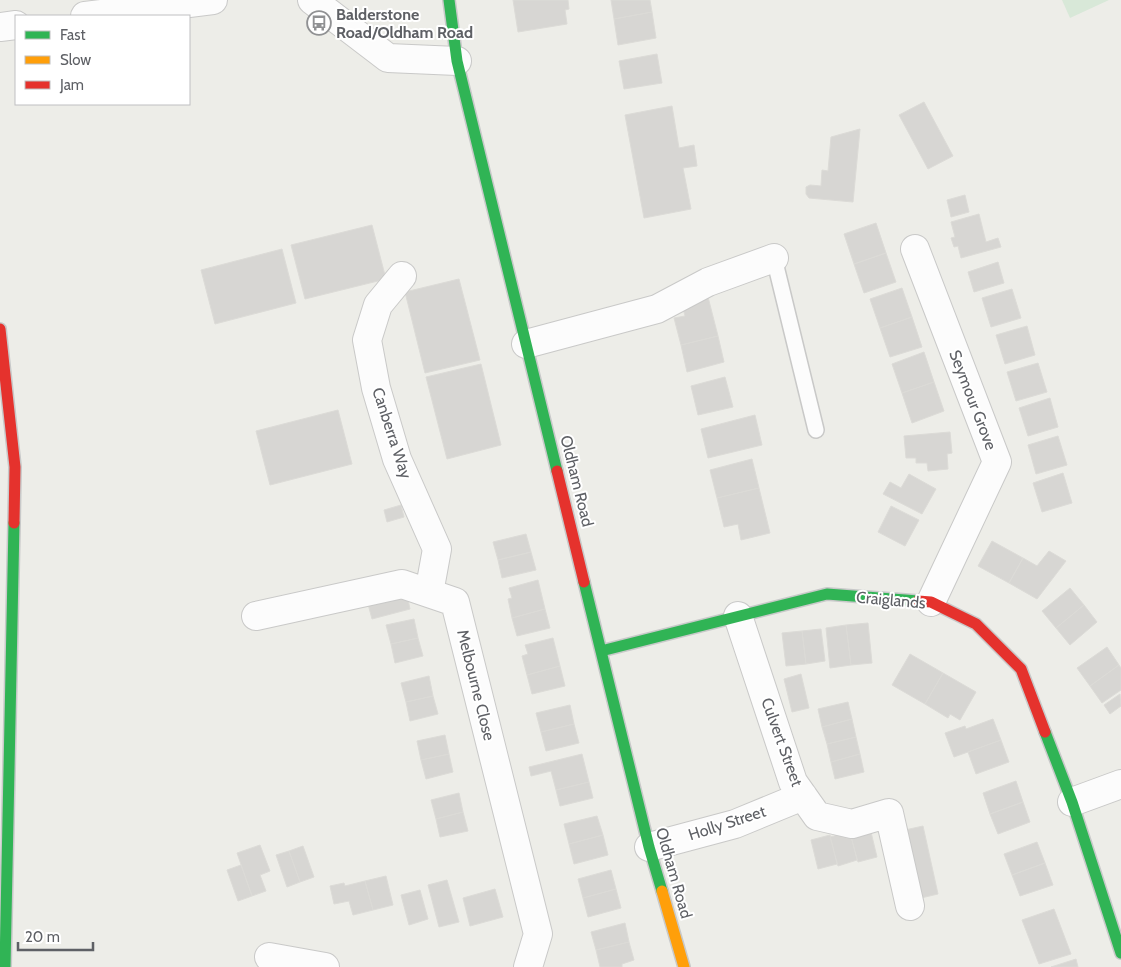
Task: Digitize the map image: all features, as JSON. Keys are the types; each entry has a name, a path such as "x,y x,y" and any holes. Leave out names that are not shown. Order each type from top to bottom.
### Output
{"street":[{"path":"93,15 212,0"},
{"path":"312,0 388,58 457,60"},
{"name":"Oldham Road","path":"449,0 457,60 526,344 649,847 684,967"},
{"path":"0,27 15,25"},
{"name":"Seymour Grove","path":"915,249 997,462 931,602"},
{"path":"526,344 657,309 708,282 774,258"},
{"name":"Canberra Way","path":"402,276 378,305 367,340 376,388 397,459 437,549 429,593"},
{"path":"0,329 15,467 3,892 5,967"},
{"name":"Melbourne Close","path":"256,616 402,584 456,602 538,934 528,967"},
{"name":"Craiglands","path":"601,651 827,594 931,602 976,624 1021,669 1072,802 1121,953"},
{"name":"Culvert Street","path":"738,616 793,782 817,816 852,824 889,813 910,906"},
{"path":"1072,802 1121,784"},
{"name":"Holly Street","path":"649,847 734,824 803,796"},
{"path":"269,957 325,967"}],"lane":[{"path":"774,258 816,430"}],"green space":[{"path":"1062,0 1109,0 1070,18"}],"building":[{"path":"513,0 568,0 569,9 565,10 567,24 518,32"},
{"path":"611,0 650,0 652,12 614,19"},
{"path":"652,12 656,38 618,45 614,19"},
{"path":"657,54 662,83 624,89 619,61"},
{"path":"924,102 953,156 928,169 899,115"},
{"path":"672,106 679,148 694,145 697,166 683,168 691,209 644,218 625,115"},
{"path":"860,129 853,202 809,198 806,194 806,187 810,185 821,186 822,170 828,171 831,137"},
{"path":"965,195 969,212 951,217 947,200"},
{"path":"979,214 986,242 998,238 1001,247 961,258 958,246 954,247 951,238 955,237 951,222"},
{"path":"876,223 886,253 854,264 844,234"},
{"path":"372,225 386,279 305,299 291,245"},
{"path":"282,249 296,303 215,324 201,270"},
{"path":"886,253 896,282 864,293 854,264"},
{"path":"998,262 1004,283 974,292 968,272"},
{"path":"459,279 480,360 425,373 405,292"},
{"path":"902,288 912,317 880,328 870,299"},
{"path":"1012,289 1021,318 991,327 982,298"},
{"path":"708,297 718,336 681,345 674,318 685,316 682,304"},
{"path":"912,317 922,347 890,357 880,328"},
{"path":"1027,326 1035,355 1005,364 996,335"},
{"path":"718,336 724,362 687,372 681,345"},
{"path":"924,352 934,382 902,393 892,364"},
{"path":"1038,363 1047,392 1016,401 1007,372"},
{"path":"481,364 501,445 447,459 426,377"},
{"path":"725,377 733,407 698,415 691,386"},
{"path":"934,382 944,411 912,423 902,393"},
{"path":"1050,398 1058,427 1028,436 1019,408"},
{"path":"338,410 352,464 270,485 256,431"},
{"path":"755,415 762,445 708,458 701,429"},
{"path":"950,432 952,453 947,454 948,469 928,471 927,463 916,463 916,458 906,458 904,436"},
{"path":"1058,436 1067,465 1036,474 1028,445"},
{"path":"752,459 759,488 717,498 710,470"},
{"path":"1063,473 1072,503 1042,512 1033,483"},
{"path":"909,474 936,489 922,514 883,494 890,482 901,488"},
{"path":"759,488 770,533 741,540 738,524 724,527 717,498"},
{"path":"401,505 404,517 387,522 384,510"},
{"path":"891,506 919,520 905,546 878,532"},
{"path":"526,534 531,552 498,560 493,542"},
{"path":"992,541 1023,558 1009,583 978,566"},
{"path":"1049,551 1066,561 1037,599 1009,583 1023,558 1037,566"},
{"path":"531,552 536,570 502,578 498,560"},
{"path":"538,580 545,609 512,618 508,599 512,598 509,588"},
{"path":"1070,588 1084,605 1056,628 1042,611"},
{"path":"407,595 410,609 372,619 368,604"},
{"path":"1084,605 1097,622 1070,645 1056,628"},
{"path":"545,609 550,628 517,636 512,618"},
{"path":"414,619 418,638 391,644 386,625"},
{"path":"868,623 872,663 851,665 846,625"},
{"path":"846,625 851,665 830,668 826,628"},
{"path":"821,629 825,661 806,664 802,631"},
{"path":"802,631 806,664 786,666 782,633"},
{"path":"418,638 423,656 395,663 391,644"},
{"path":"553,638 560,666 527,675 522,656 528,654 525,645"},
{"path":"1107,647 1119,665 1090,686 1077,668"},
{"path":"910,654 943,673 925,704 892,685"},
{"path":"1119,665 1121,668 1121,690 1102,703 1090,686"},
{"path":"560,666 565,686 532,694 527,675"},
{"path":"943,673 976,692 960,720 950,714 948,718 925,704"},
{"path":"801,674 809,708 792,712 784,679"},
{"path":"429,676 433,696 406,702 401,683"},
{"path":"1120,694 1121,706 1110,714 1104,705"},
{"path":"433,696 438,714 410,721 406,702"},
{"path":"848,702 852,719 822,727 818,709"},
{"path":"570,705 574,724 541,732 536,713"},
{"path":"852,719 856,737 827,744 822,727"},
{"path":"993,719 1001,740 954,757 945,733 965,726 966,729"},
{"path":"574,724 579,743 546,751 541,732"},
{"path":"445,735 449,754 421,760 417,741"},
{"path":"856,737 860,754 831,762 827,744"},
{"path":"1001,740 1009,762 976,774 968,752"},
{"path":"449,754 453,772 426,779 421,760"},
{"path":"582,754 589,782 556,790 551,771 531,776 529,767"},
{"path":"860,754 864,772 835,779 831,762"},
{"path":"1016,781 1023,802 990,814 983,793"},
{"path":"589,782 593,798 560,806 556,790"},
{"path":"459,793 463,812 436,819 431,800"},
{"path":"1023,802 1030,822 998,834 990,814"},
{"path":"463,812 468,831 440,837 436,819"},
{"path":"597,816 603,835 569,844 564,824"},
{"path":"923,826 938,894 921,898 905,830"},
{"path":"870,828 877,857 858,862 850,833"},
{"path":"850,832 857,860 838,866 830,837"},
{"path":"603,835 608,855 574,864 569,844"},
{"path":"830,835 837,864 818,869 811,840"},
{"path":"1037,842 1045,863 1012,875 1004,854"},
{"path":"260,845 270,871 260,875 266,891 252,896 237,853"},
{"path":"303,846 314,877 300,882 289,851"},
{"path":"289,851 300,882 287,887 276,855"},
{"path":"1045,863 1053,885 1020,896 1012,875"},
{"path":"241,865 252,896 238,901 227,870"},
{"path":"611,870 616,889 583,898 578,879"},
{"path":"386,876 393,905 373,910 365,881"},
{"path":"447,880 459,922 439,927 428,885"},
{"path":"365,881 373,910 353,915 349,901 334,904 330,886 344,883 345,886"},
{"path":"495,889 503,917 470,926 463,898"},
{"path":"616,889 621,908 588,917 583,898"},
{"path":"420,890 428,919 409,925 401,895"},
{"path":"1054,909 1071,954 1039,964 1022,920"},
{"path":"625,923 629,942 596,950 591,932"},
{"path":"629,942 634,960 622,964 622,967 600,967 596,950"},
{"path":"1076,959 1078,967 1051,967"}],"traffic: fast":[{"path":"449,0 457,61 557,471"},
{"path":"5,967 14,523"},
{"path":"584,582 649,847 662,891"},
{"path":"601,651 827,594 918,601"},
{"path":"1045,732 1072,802 1121,953"}],"traffic: slow":[{"path":"662,891 684,967"}],"traffic: jam":[{"path":"0,329 15,467 14,523"},
{"path":"557,471 584,582"},
{"path":"918,601 931,602 976,624 1021,669 1045,732"}],"place":[{"name":"Balderstone Road/Oldham Road","path":"319,23"}]}
